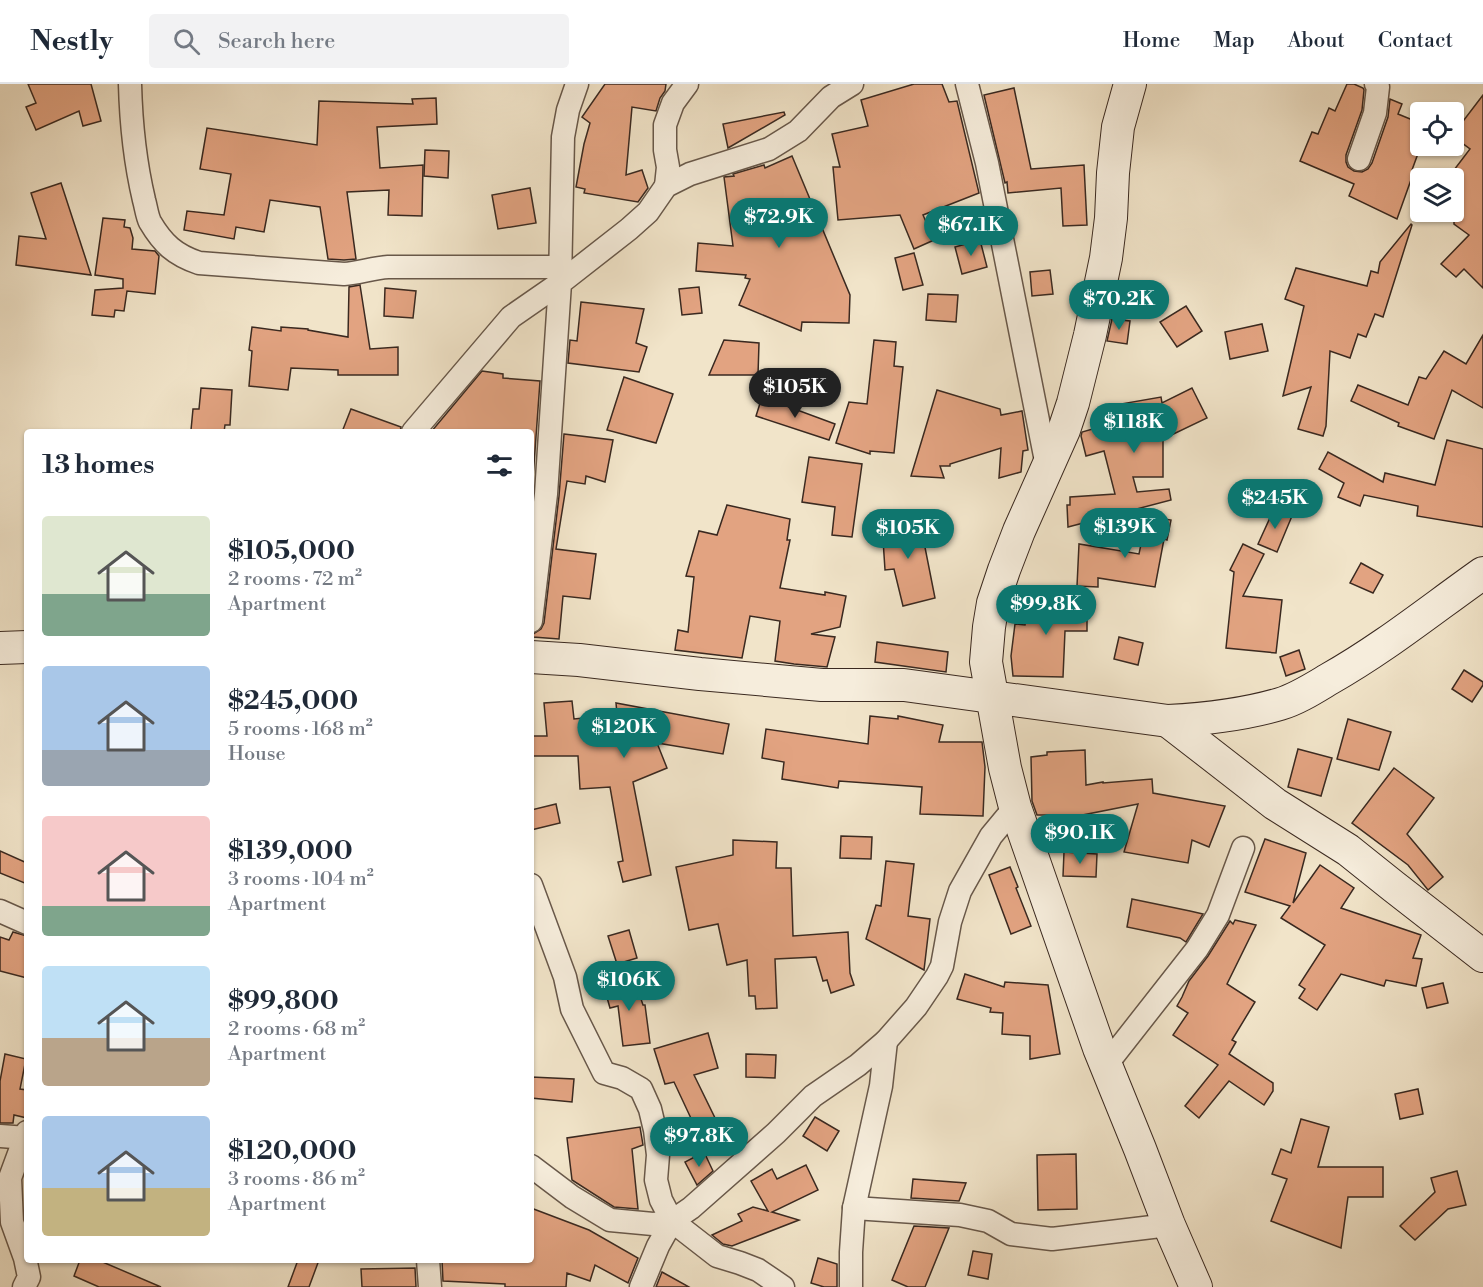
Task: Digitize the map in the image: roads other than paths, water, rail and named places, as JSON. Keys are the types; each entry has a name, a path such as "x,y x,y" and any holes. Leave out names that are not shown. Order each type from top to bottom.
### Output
{"street":[{"path":"130,84 132,127 149,221 170,249 184,258 199,263 344,274 357,274 388,267 560,275"},
{"path":"534,596 546,494 560,275 563,137 568,110 577,84"},
{"path":"416,429 511,317 560,275 648,212 666,186 668,167 665,124 673,103 687,84"},
{"path":"666,186 690,174 769,148 798,131 831,97 852,84"},
{"path":"967,84 987,163 1047,466"},
{"path":"1130,84 1118,127 1106,258 1074,403 1019,531 993,603 986,662 1005,768 1015,807 1074,980 1106,1065 1196,1287"},
{"path":"1359,159 1375,113 1378,87 1376,84"},
{"path":"534,657 822,685 904,685 1168,721 1210,718 1248,713 1283,703 1345,670 1388,643 1483,573"},
{"path":"0,648 24,647"},
{"path":"1168,721 1275,804 1348,849 1483,956"},
{"path":"534,1168 572,1197 610,1220 653,1224 672,1221 691,1208 776,1133 813,1096 858,1065 886,1041 916,1007 942,966 950,922 960,891 992,836 1015,807"},
{"path":"1106,1065 1197,949 1218,915 1243,848"},
{"path":"534,893 565,977 572,1009 604,1073 622,1078 641,1089 650,1109 658,1155 656,1180 661,1200 672,1221 717,1256 740,1263 756,1278 783,1287"},
{"path":"0,910 24,922"},
{"path":"851,1287 854,1208 881,1086 886,1041"},
{"path":"0,1136 24,1136"},
{"path":"24,1141 10,1178 12,1222 24,1255"},
{"path":"854,1208 960,1215 988,1221 1011,1234 1052,1239 1169,1225"},
{"path":"641,1287 658,1246 672,1221"},
{"path":"26,1263 32,1284"},
{"path":"428,1263 430,1287"}]}
